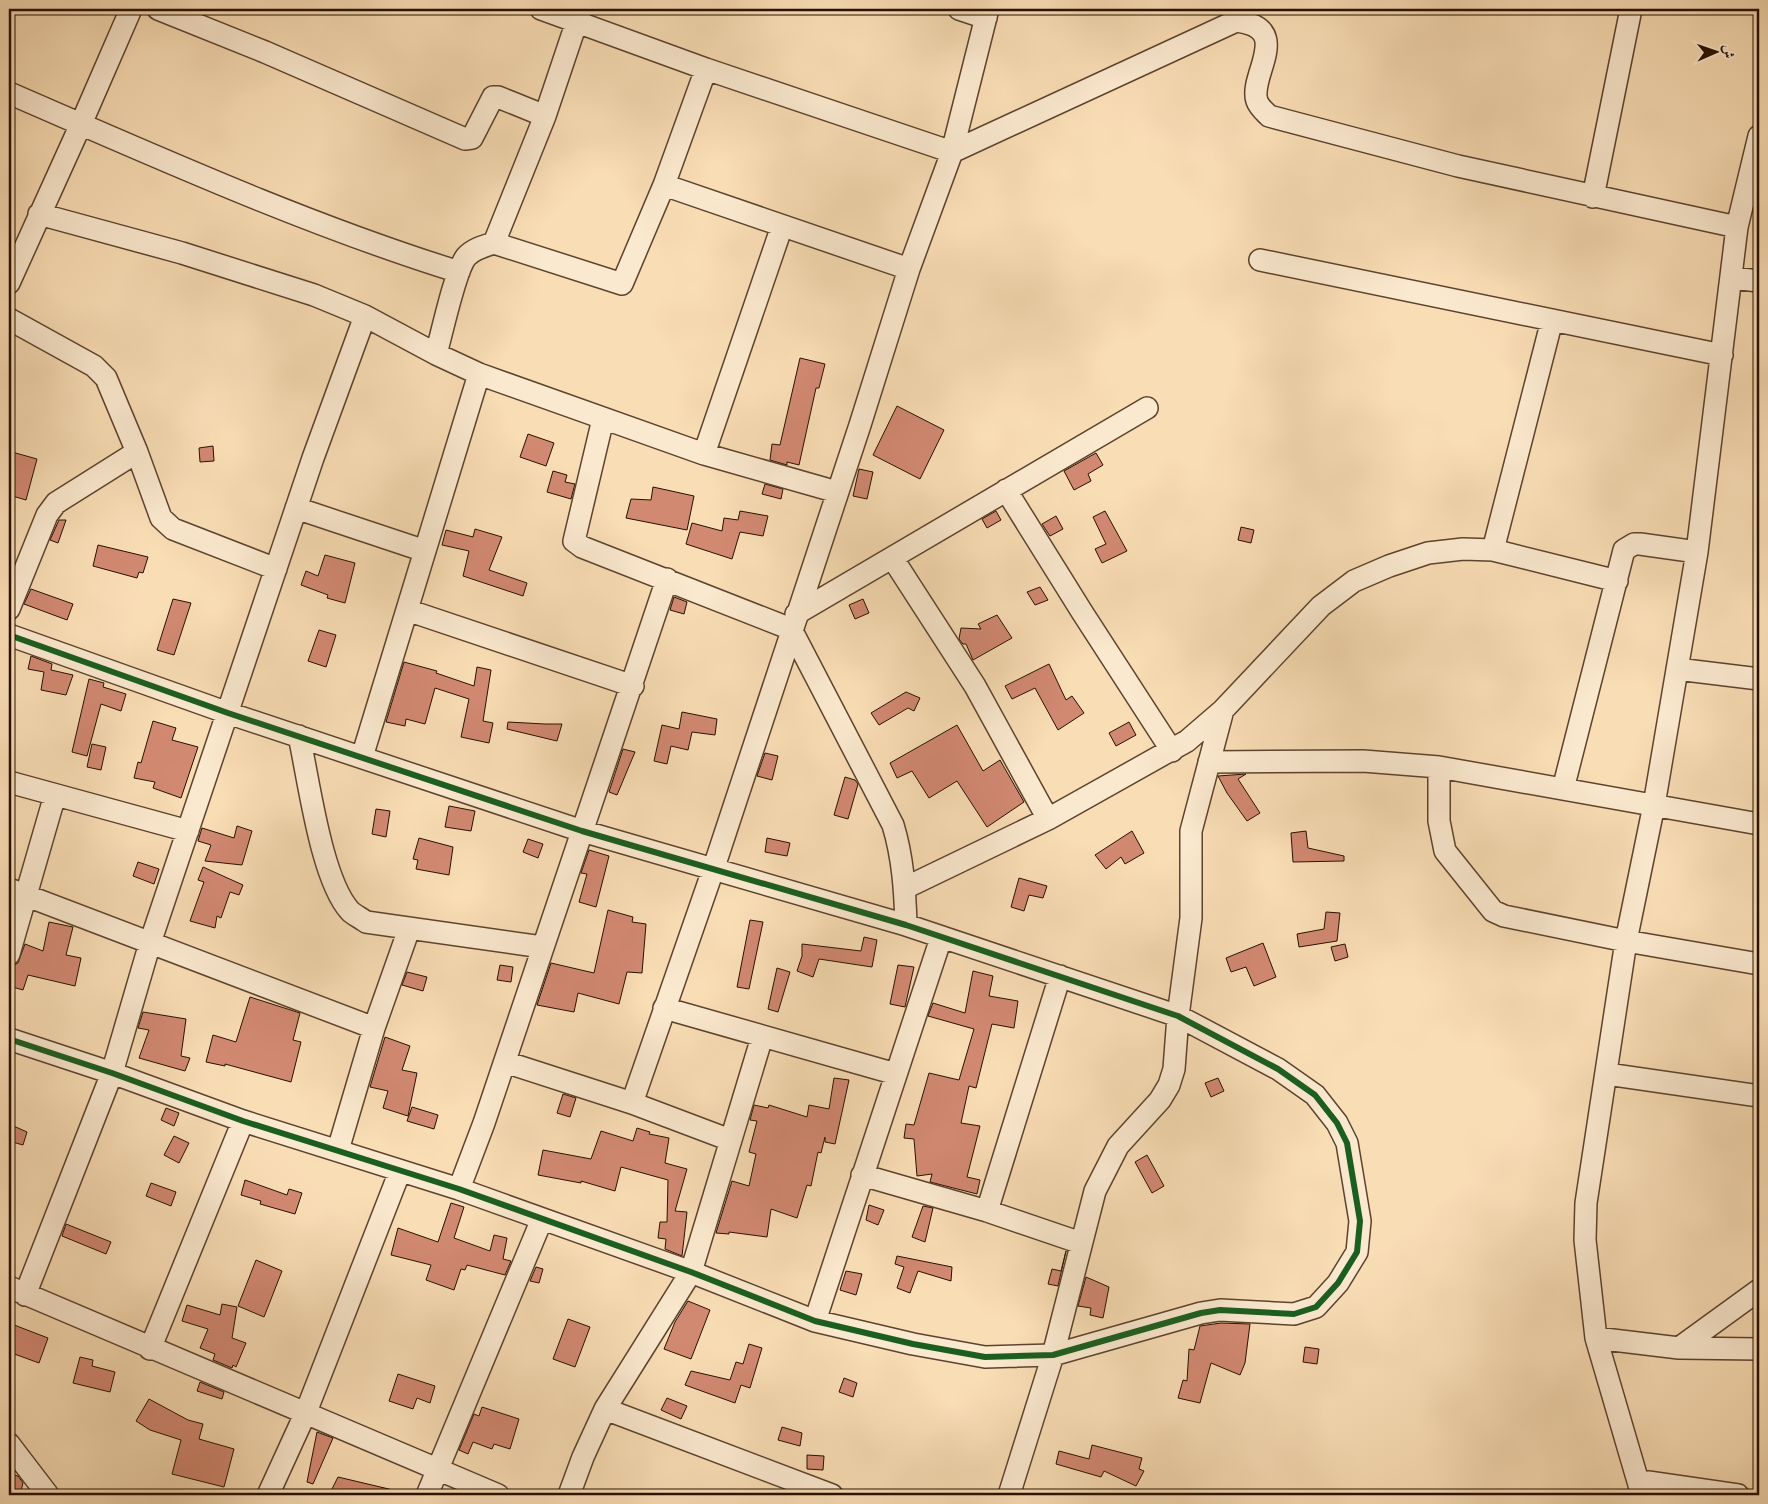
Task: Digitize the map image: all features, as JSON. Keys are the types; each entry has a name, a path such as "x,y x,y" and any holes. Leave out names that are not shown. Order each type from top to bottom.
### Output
{"street":[{"path":"9,283 13,261 39,214 131,9"},
{"path":"158,9 265,52 466,139 472,138 494,98 498,97 545,116"},
{"path":"541,9 579,14 706,69 952,152 1236,21 1243,16 1259,30 1265,39 1267,49 1256,94 1261,108 1269,116 1439,161 1593,197 1738,227"},
{"path":"632,1103 713,870 908,269 952,152 987,13 959,9"},
{"path":"1593,197 1631,9"},
{"path":"494,243 545,116 579,14"},
{"path":"436,354 459,272 465,258 472,252 494,243 621,284 664,185 706,69"},
{"path":"9,93 326,226 384,249 459,272"},
{"path":"1738,1495 1647,1486 1596,1338 1585,1240 1586,1203 1608,1074 1626,941 1654,805 1697,552 1738,227 1758,144"},
{"path":"664,185 908,269"},
{"path":"39,214 244,271 366,316 436,354 479,374 704,454 837,492"},
{"path":"704,454 782,226"},
{"path":"1260,260 1722,354"},
{"path":"1732,278 1759,281"},
{"path":"366,316 296,508 150,943 112,1073 17,1291 498,1495"},
{"path":"9,319 101,372 106,378 137,452 161,518 166,524 173,529 276,569"},
{"path":"1493,550 1552,320"},
{"path":"362,757 479,374"},
{"path":"794,622 893,558 1147,408"},
{"path":"603,419 574,541 582,547 668,579 794,622 893,825 899,845 905,888 906,925"},
{"path":"9,609 46,515 56,502 137,452"},
{"path":"1006,490 1172,751"},
{"path":"296,508 425,551"},
{"path":"1563,789 1624,550 1634,544 1697,552"},
{"path":"905,888 1048,819 1172,751 1205,727 1321,606 1354,581 1428,552 1463,549 1493,550 1617,581"},
{"path":"893,558 975,686 1048,819"},
{"path":"459,1189 505,1062 542,947 633,686 668,579"},
{"path":"407,610 633,686"},
{"path":"9,635 228,713 582,831 906,925 1178,1016 1278,1069 1315,1095 1337,1123 1347,1144 1354,1171 1360,1221 1357,1252 1338,1284 1316,1307 1305,1312 1294,1314 1220,1310 1201,1313 1053,1355 985,1356 913,1344 815,1321 691,1272 542,1218 459,1189 243,1121 112,1073 9,1039"},
{"path":"1676,669 1759,679"},
{"path":"1009,1495 1053,1355 1095,1192 1118,1146 1160,1100 1169,1085 1174,1069 1178,1016 1191,918 1192,831 1223,710"},
{"path":"299,736 324,856 338,894 350,912 366,922 542,947"},
{"path":"1209,762 1363,761 1439,767 1759,824"},
{"path":"1439,767 1439,821 1446,851 1493,911 1504,916 1626,941 1759,964"},
{"path":"9,782 188,831"},
{"path":"9,954 18,892 55,795"},
{"path":"18,892 374,1028"},
{"path":"338,1150 374,1028 409,929"},
{"path":"815,1321 941,938"},
{"path":"987,1211 1060,976"},
{"path":"664,1008 896,1074"},
{"path":"569,1495 583,1457 605,1409 691,1272 762,1037"},
{"path":"505,1062 632,1103 730,1140"},
{"path":"1608,1074 1759,1096"},
{"path":"150,1348 243,1121"},
{"path":"268,1495 306,1412 400,1170"},
{"path":"862,1175 987,1211 1081,1243"},
{"path":"427,1495 542,1218"},
{"path":"1679,1348 1759,1290"},
{"path":"1596,1338 1679,1348 1759,1349"},
{"path":"605,1409 832,1495"},
{"path":"9,1444 48,1495"}],"building":[{"path":"800,358 825,364 819,388 816,388 799,465 787,462 787,465 770,460 772,444 780,445"},
{"path":"897,406 944,430 920,479 873,455"},
{"path":"528,434 554,443 546,466 520,457"},
{"path":"213,446 214,461 200,462 199,448"},
{"path":"12,452 37,459 26,500 9,495 9,463"},
{"path":"1096,453 1103,465 1088,474 1091,481 1074,490 1064,471"},
{"path":"859,469 873,472 867,499 853,496"},
{"path":"553,471 567,475 565,482 575,484 571,499 547,492"},
{"path":"765,484 783,489 781,499 762,494"},
{"path":"653,487 694,496 687,530 626,518 631,499 651,500"},
{"path":"740,511 768,516 763,536 740,532 732,559 686,544 692,523 722,531 724,518 738,520"},
{"path":"996,511 1001,520 987,528 982,519"},
{"path":"1105,511 1127,551 1102,563 1095,549 1106,544 1093,517"},
{"path":"1056,516 1063,529 1050,536 1042,524"},
{"path":"59,520 66,520 58,543 50,540"},
{"path":"1241,527 1254,530 1251,543 1238,540"},
{"path":"475,529 502,537 489,570 527,583 523,596 463,576 469,551 442,545 446,530 473,537"},
{"path":"98,545 148,557 143,573 139,572 137,578 93,566"},
{"path":"325,555 355,563 345,603 327,598 328,595 301,585 306,571 318,576"},
{"path":"1040,587 1048,600 1035,605 1027,592"},
{"path":"31,589 73,604 67,620 24,604"},
{"path":"674,597 687,602 684,614 670,610"},
{"path":"173,599 191,603 174,655 157,650"},
{"path":"863,599 869,613 855,619 849,605"},
{"path":"997,615 1012,638 973,660 966,644 963,644 959,639 961,628 981,629 978,624"},
{"path":"319,630 336,635 326,667 308,661"},
{"path":"31,656 52,664 51,670 73,675 66,695 41,690 44,672 28,669"},
{"path":"404,662 437,671 436,673 474,686 477,667 491,670 483,721 493,723 489,743 461,737 469,699 435,688 425,724 406,719 405,726 386,722"},
{"path":"1049,664 1066,700 1072,696 1084,713 1058,730 1035,688 1012,699 1005,686"},
{"path":"89,679 104,683 103,687 126,694 121,711 101,704 87,756 72,752"},
{"path":"906,692 920,698 914,711 908,708 879,725 871,713"},
{"path":"682,712 717,719 715,735 692,732 688,750 671,746 667,764 654,761 662,725 679,729"},
{"path":"153,721 176,728 172,740 198,747 181,798 153,788 155,782 134,778 138,762 141,763"},
{"path":"508,722 562,724 557,741 507,729"},
{"path":"1129,722 1136,735 1116,746 1109,733"},
{"path":"957,725 983,771 1000,760 1024,802 987,827 957,781 929,798 912,771 897,778 890,763"},
{"path":"92,744 106,747 101,770 87,767"},
{"path":"623,749 635,752 617,795 609,792"},
{"path":"765,753 778,756 772,780 757,776"},
{"path":"1246,774 1238,779 1260,813 1247,821 1227,793 1218,776"},
{"path":"845,777 855,780 858,784 848,819 834,815"},
{"path":"449,806 475,811 471,831 445,827"},
{"path":"376,809 390,811 386,837 372,834"},
{"path":"237,826 252,831 242,865 205,861 211,845 198,841 202,828 234,838"},
{"path":"1132,831 1144,853 1125,864 1121,857 1106,869 1095,855"},
{"path":"1306,831 1308,848 1344,856 1344,861 1293,862 1291,833"},
{"path":"419,838 453,847 449,875 416,869 418,860 413,859"},
{"path":"767,838 790,843 787,856 765,852"},
{"path":"528,839 543,844 538,858 523,852"},
{"path":"589,850 609,856 596,907 579,902 587,874 581,873"},
{"path":"138,862 159,869 154,884 133,876"},
{"path":"203,867 243,885 239,895 230,892 221,918 217,916 215,928 190,921 204,882 198,880"},
{"path":"1019,878 1047,886 1043,898 1029,895 1024,911 1011,907"},
{"path":"608,910 633,917 632,922 646,924 642,973 627,972 619,1004 578,993 574,1012 537,1005 551,963 594,973"},
{"path":"1326,912 1340,913 1337,941 1299,947 1297,934 1324,929"},
{"path":"750,920 763,922 749,989 737,987"},
{"path":"49,922 73,927 66,955 81,958 75,986 28,975 23,990 9,986 11,966 18,963 25,944 43,951"},
{"path":"864,937 877,940 872,967 819,959 813,977 797,971 802,956 802,944 861,951"},
{"path":"1263,943 1276,977 1254,986 1246,967 1231,972 1226,958"},
{"path":"1345,944 1348,957 1335,961 1331,947"},
{"path":"500,965 513,967 511,982 497,980"},
{"path":"898,965 914,967 905,1007 890,1004"},
{"path":"777,968 790,972 778,1012 768,1009"},
{"path":"973,971 993,976 989,996 1018,1001 1014,1028 992,1024 976,1088 969,1086 961,1123 980,1126 967,1177 980,1180 977,1194 930,1182 932,1174 917,1176 914,1139 904,1138 906,1124 914,1125 929,1073 959,1080 974,1029 928,1016 933,1003 965,1013"},
{"path":"407,972 427,977 423,991 402,985"},
{"path":"250,997 300,1013 293,1040 301,1042 291,1082 225,1064 225,1066 206,1062 213,1035 236,1042"},
{"path":"143,1012 186,1019 181,1056 190,1058 185,1071 139,1058 149,1030 138,1028"},
{"path":"385,1037 410,1046 402,1070 417,1073 408,1116 383,1108 388,1091 370,1087"},
{"path":"834,1078 849,1080 835,1144 825,1142 825,1137 821,1153 818,1152 811,1186 807,1185 797,1218 771,1209 767,1237 729,1232 729,1234 716,1233 732,1181 749,1186 756,1154 749,1152 757,1121 750,1120 754,1105 768,1108 769,1105 807,1117 809,1105 829,1109"},
{"path":"1218,1078 1224,1091 1211,1097 1205,1083"},
{"path":"563,1094 576,1098 570,1117 557,1113"},
{"path":"412,1107 438,1115 434,1129 407,1121"},
{"path":"166,1108 179,1113 174,1126 161,1120"},
{"path":"9,1124 27,1132 23,1145 9,1141"},
{"path":"637,1128 650,1132 649,1134 669,1138 665,1163 687,1169 675,1211 687,1212 682,1256 665,1249 666,1239 658,1238 660,1222 667,1222 668,1180 621,1167 615,1191 581,1181 581,1183 538,1175 543,1150 591,1159 601,1131 633,1141"},
{"path":"174,1136 189,1143 179,1163 164,1155"},
{"path":"1147,1155 1164,1186 1152,1193 1135,1162"},
{"path":"245,1180 287,1195 289,1189 302,1193 295,1214 260,1204 261,1201 241,1195"},
{"path":"151,1183 176,1192 171,1206 146,1196"},
{"path":"451,1203 464,1207 454,1238 490,1251 494,1235 507,1238 503,1259 511,1261 505,1275 467,1265 465,1270 461,1269 454,1290 426,1280 431,1265 391,1255 398,1228 438,1242"},
{"path":"869,1205 884,1210 878,1225 866,1220"},
{"path":"923,1206 933,1208 925,1242 912,1237"},
{"path":"66,1224 111,1242 106,1254 62,1236"},
{"path":"1066,1251 1058,1286 1048,1284 1052,1269 1061,1271"},
{"path":"897,1256 952,1267 951,1281 918,1271 910,1293 897,1288 904,1267 895,1264"},
{"path":"256,1260 282,1271 264,1317 238,1306"},
{"path":"536,1267 543,1269 539,1283 530,1281"},
{"path":"846,1271 862,1274 856,1295 840,1290"},
{"path":"1086,1277 1109,1287 1103,1318 1090,1315 1091,1308 1078,1306"},
{"path":"688,1301 710,1310 691,1359 664,1349 675,1322"},
{"path":"222,1304 237,1307 232,1338 246,1343 236,1367 233,1365 232,1368 213,1360 215,1354 200,1348 208,1329 182,1321 187,1305 220,1315"},
{"path":"568,1319 590,1327 575,1367 553,1359"},
{"path":"9,1323 48,1338 39,1363 9,1352"},
{"path":"1221,1323 1250,1324 1245,1363 1240,1375 1211,1363 1200,1403 1178,1398 1183,1380 1187,1381 1189,1349 1194,1350 1200,1326"},
{"path":"749,1344 762,1348 750,1388 741,1385 735,1403 685,1385 691,1371 730,1380 736,1362 743,1364"},
{"path":"1305,1347 1319,1349 1317,1364 1303,1362"},
{"path":"80,1357 93,1360 92,1366 115,1372 110,1392 73,1383"},
{"path":"398,1374 435,1386 430,1403 417,1398 413,1409 389,1401"},
{"path":"844,1378 857,1383 853,1397 839,1392"},
{"path":"200,1382 224,1392 222,1399 197,1391"},
{"path":"667,1398 687,1406 681,1419 661,1410"},
{"path":"149,1399 188,1420 203,1424 199,1439 234,1449 224,1487 172,1474 181,1440 150,1430 136,1421"},
{"path":"482,1407 519,1419 510,1449 494,1444 492,1449 473,1442 468,1454 459,1450 474,1414 479,1416"},
{"path":"782,1427 802,1433 800,1446 778,1440"},
{"path":"317,1432 333,1438 313,1484 307,1482"},
{"path":"1092,1445 1142,1458 1139,1469 1144,1471 1136,1486 1104,1471 1101,1477 1056,1464 1059,1451 1089,1459"},
{"path":"807,1455 824,1456 823,1470 807,1469"},
{"path":"9,1474 18,1476 23,1483 21,1491 9,1488"},
{"path":"338,1477 393,1490 392,1495 329,1495"}],"cycle path":[{"path":"9,635 228,713 582,831 906,925 1178,1016 1278,1069 1315,1095 1337,1123 1347,1143 1360,1221 1357,1252 1338,1283 1316,1307 1294,1314 1220,1310 1201,1313 1053,1355 985,1357 913,1344 815,1321 691,1272 459,1189 243,1121 112,1073 9,1039"}]}
